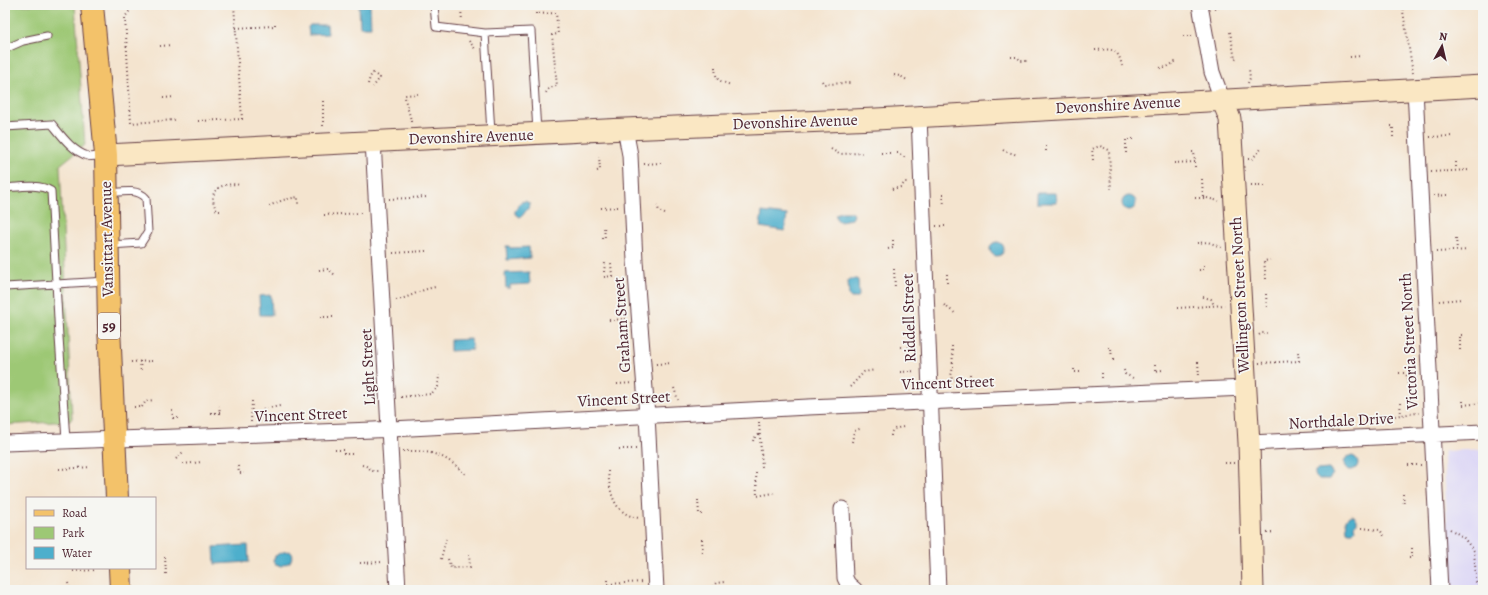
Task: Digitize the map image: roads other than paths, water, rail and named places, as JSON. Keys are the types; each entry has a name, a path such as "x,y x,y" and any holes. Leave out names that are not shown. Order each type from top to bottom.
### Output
{"main road":[{"name":"Vansittart Avenue","path":"92,5 106,154 108,281 117,497"},
{"name":"Devonshire Avenue","path":"106,154 918,116 1483,86"},
{"name":"Wellington Street North","path":"1222,99 1230,119 1240,193 1237,246 1249,443 1253,590"},
{"path":"120,569 121,590"}],"street":[{"name":"Wellington Street North","path":"1206,8 1212,72 1222,99"},
{"name":"Victoria Street North","path":"1415,89 1432,434 1435,590"},
{"name":"Riddell Street","path":"918,116 938,590"},
{"name":"Graham Street","path":"625,129 631,165 635,262 647,415 652,517 651,586"},
{"name":"Light Street","path":"373,141 398,590"},
{"name":"Vincent Street","path":"5,443 389,429 647,415 1245,388"},
{"name":"Northdale Drive","path":"1249,443 1483,432"},
{"path":"842,510 846,578 848,584 854,590"}],"lane":[{"path":"434,5 436,27 485,33 531,31 538,134"},
{"path":"485,33 491,136"},
{"path":"5,49 23,41 47,36"},
{"path":"5,127 52,124 61,136 77,151 89,157 106,154"},
{"path":"5,188 39,187 52,191 56,284 66,440"},
{"path":"106,193 133,192 143,194 146,198 148,232 141,242 108,245"},
{"path":"5,287 108,281"}],"water":[{"path":"370,5 371,27 360,27 359,6"},
{"path":"310,25 327,25 328,34 309,35 308,27"},
{"path":"1037,193 1056,193 1057,203 1037,203"},
{"path":"1126,196 1132,196 1136,200 1136,206 1132,210 1126,210 1122,206 1122,200"},
{"path":"525,201 529,203 529,207 522,216 519,217 515,214 515,211 521,202"},
{"path":"762,212 787,215 785,231 760,227"},
{"path":"841,212 852,212 854,215 852,219 841,222 837,219 836,214"},
{"path":"997,242 1002,244 1004,249 1002,254 997,256 992,254 990,249 992,244"},
{"path":"506,246 509,246 510,248 529,247 530,258 507,260"},
{"path":"529,272 530,284 510,285 510,288 506,288 505,273"},
{"path":"850,279 858,280 859,296 857,298 851,298 849,296 848,281"},
{"path":"271,295 272,315 260,315 259,296"},
{"path":"471,339 472,350 450,351 450,340"},
{"path":"1351,456 1356,458 1358,463 1356,468 1351,470 1346,468 1344,463 1346,458"},
{"path":"1329,469 1333,474 1329,479 1319,479 1315,475 1315,471 1317,470"},
{"path":"1353,515 1357,519 1357,523 1354,526 1355,530 1353,532 1349,532 1347,531 1346,519"},
{"path":"248,545 249,562 215,564 214,547"},
{"path":"290,551 293,555 290,562 281,566 275,565 273,561 275,556 283,552"}]}
